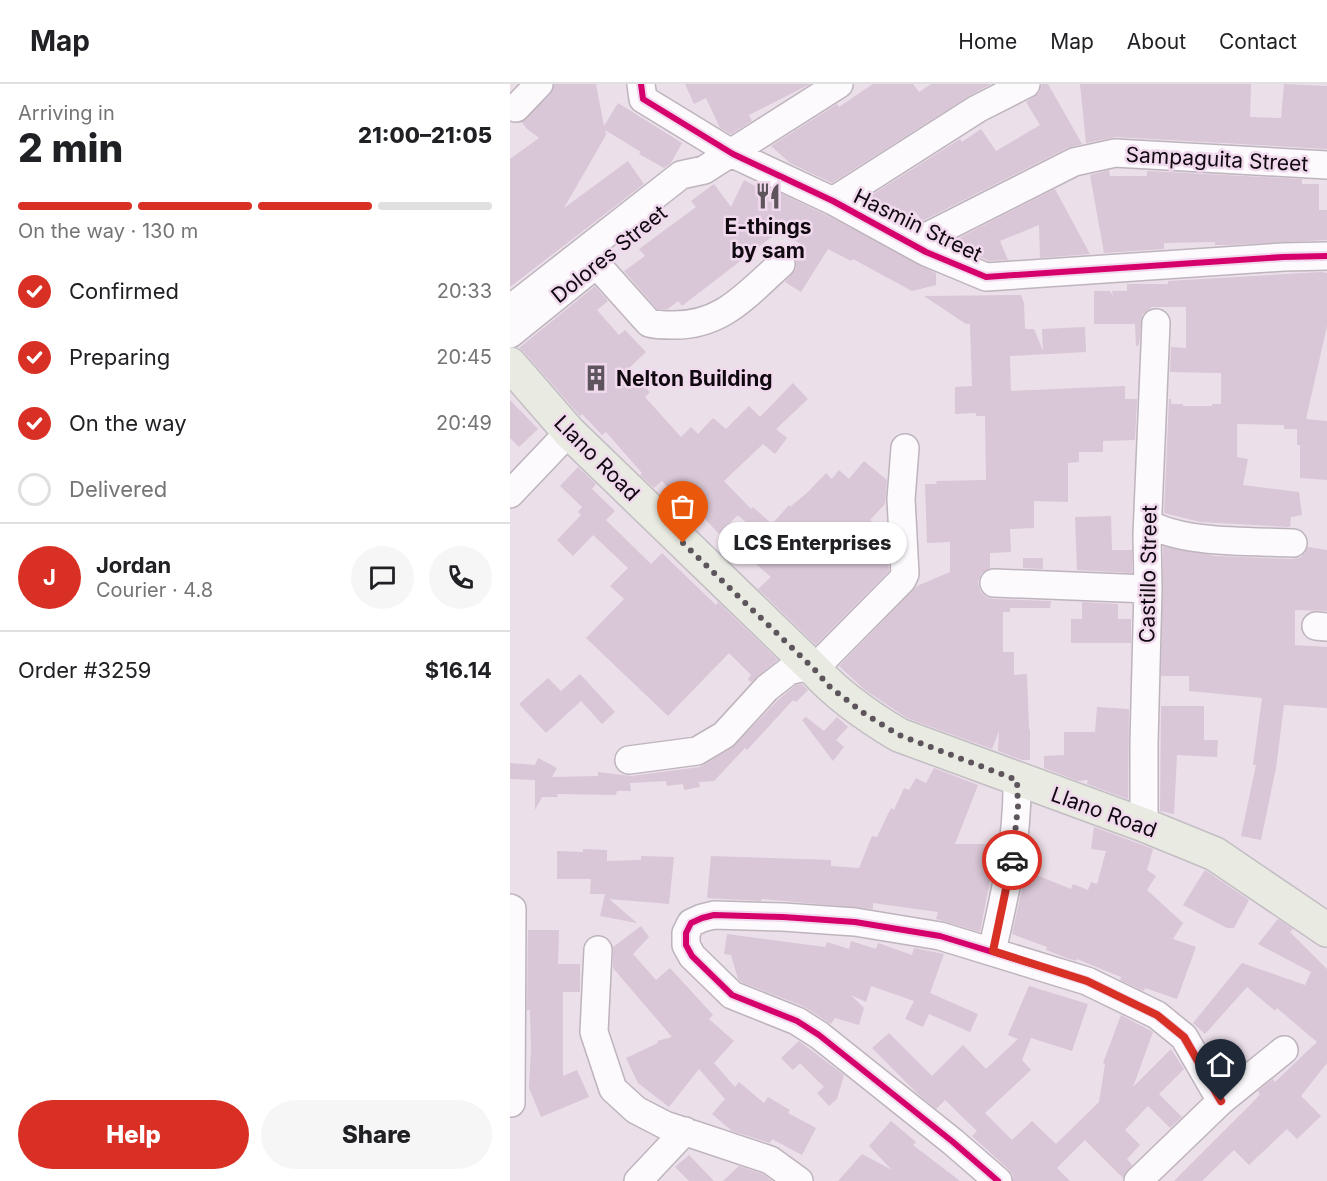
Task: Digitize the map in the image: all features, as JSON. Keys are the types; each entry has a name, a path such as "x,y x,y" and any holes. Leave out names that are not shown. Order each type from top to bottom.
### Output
{"main road":[{"name":"Llano Road","path":"510,364 569,432 831,688 865,714 899,735 1144,825 1215,854 1327,930"}],"street":[{"path":"512,104 539,84"},
{"name":"Hasmin Street","path":"641,84 643,99 733,154 833,201 912,244 986,277 1327,256"},
{"name":"Dolores Street","path":"510,309 681,175 704,170 733,154 839,84"},
{"path":"833,201 977,109 1026,84"},
{"name":"Sampaguita Street","path":"912,244 1074,162 1115,153 1327,165"},
{"name":"Dolores Street","path":"510,334 693,188 704,170"},
{"path":"597,265 649,323 684,325 713,319 731,308 781,264"},
{"name":"Castillo Street","path":"1144,825 1148,523 1156,323"},
{"path":"510,494 569,432"},
{"path":"629,760 697,751 724,735 767,688 789,671 800,668 814,669 902,580 905,574 900,499 905,448"},
{"path":"1148,523 1160,530 1184,536 1293,543"},
{"path":"994,583 1148,589"},
{"path":"993,951 1011,868 1018,806 1017,780"},
{"path":"511,908 511,1102"},
{"path":"998,1181 819,1035 797,1021 732,995 692,956 686,945 686,933 691,923 714,915 855,922 940,936 1087,981 1157,1015 1184,1037 1221,1101"},
{"path":"598,950 594,1032 613,1089 636,1110 665,1125 770,1160 799,1181"},
{"path":"1138,1181 1221,1101 1284,1050"},
{"path":"638,1181 685,1131"}],"building":[{"path":"554,84 596,84 604,126 618,103 682,143 671,163 664,168 605,130 606,135 564,208 628,161 644,184 510,287 510,159 539,138 522,122 550,95"},
{"path":"685,84 810,84 749,115 752,121 731,134 720,128 706,98 694,104"},
{"path":"873,84 913,84 919,92 931,84 991,84 832,183 790,163 771,146 837,104 839,107"},
{"path":"1042,84 1048,84 1082,144 1067,148 922,221 916,212 902,221 864,200 960,139 962,142 981,129 996,151 1040,125 1026,102 1039,93"},
{"path":"1080,84 1251,84 1250,117 1281,118 1284,84 1327,86 1327,149 1116,137 1086,143"},
{"path":"1109,170 1110,176 1147,176 1147,171 1302,179 1302,184 1319,184 1319,210 1327,210 1327,240 1229,245 1215,245 1215,242 1164,243 1164,249 1104,253 1090,175"},
{"path":"744,180 761,189 763,185 826,215 936,273 936,285 912,291 853,259 851,261 828,249 801,292 785,282 796,269 794,255 801,244 778,232 682,306 678,301 668,309 657,309 624,271 645,256 639,249 696,207 691,201 714,184 731,207"},
{"path":"1055,189 1090,254 1040,258 1039,225 1000,241 1008,260 989,261 963,250 961,244 955,247 947,244"},
{"path":"1327,273 1327,326 1306,419 1327,421 1327,480 1300,478 1300,445 1297,445 1297,429 1284,429 1284,425 1237,424 1237,457 1248,459 1243,485 1299,492 1302,515 1291,517 1290,527 1200,522 1164,513 1169,399 1171,399 1171,404 1183,404 1183,406 1221,404 1221,373 1170,372 1171,347 1186,348 1186,307 1152,307 1142,315 1139,345 1136,346 1135,324 1094,324 1094,291 1110,291 1113,297 1112,291 1127,291 1127,284 1168,284 1168,281"},
{"path":"595,286 608,301 597,310 619,335 625,330 646,352 628,369 650,392 645,397 681,437 691,427 698,434 713,418 726,429 749,406 760,417 793,383 808,399 776,429 787,438 775,454 763,444 724,481 751,509 753,507 772,524 789,505 790,507 808,492 826,473 832,479 839,470 849,479 864,461 887,480 885,504 870,520 887,534 888,542 879,552 888,560 889,571 816,645 758,589 771,577 747,556 764,538 738,515 719,534 695,508 691,512 662,481 654,488 640,475 642,473 606,432 602,435 582,414 580,416 519,348"},
{"path":"1021,295 1024,303 1025,329 1034,329 1043,351 1042,329 1085,327 1086,352 1010,356 1011,391 1125,386 1125,399 1137,399 1135,440 1103,441 1103,452 1079,452 1079,462 1068,463 1068,502 1034,501 1034,528 1010,529 1011,552 990,553 990,568 981,574 978,582 980,591 986,597 993,599 1051,601 1050,608 1010,608 1010,612 1003,612 1003,652 1014,652 1014,675 1027,674 1030,760 1022,760 998,751 999,731 992,749 907,718 865,690 839,666 917,586 950,572 950,542 927,543 925,484 937,484 936,481 986,480 985,416 976,416 976,413 955,414 955,387 972,386 970,324 966,324 924,296"},
{"path":"510,400 538,429 519,447 510,438"},
{"path":"578,467 596,484 592,489 615,511 606,520 651,564 662,553 716,605 718,602 778,660 751,682 748,679 751,675 729,653 668,716 586,638 624,599 610,586 628,568 593,535 573,556 557,540 581,515 578,512 582,507 560,486"},
{"path":"1111,516 1112,550 1132,550 1132,573 1077,570 1075,517"},
{"path":"1163,546 1216,556 1292,559 1301,557 1308,547 1327,550 1327,611 1295,610 1295,645 1327,647 1327,708 1284,705 1276,768 1261,840 1241,836 1256,765 1253,765 1262,698 1189,691 1189,676 1161,676"},
{"path":"1023,558 1043,558 1043,569 1023,568"},
{"path":"1082,602 1118,604 1118,619 1131,619 1131,643 1071,643 1071,619 1082,619"},
{"path":"580,674 615,712 602,724 581,701 546,733 519,704 548,678 561,691"},
{"path":"802,684 808,690 796,702 793,700 747,750 745,748 714,781 699,782 700,787 684,790 683,784 667,786 666,781 630,783 631,791 617,791 616,795 557,794 558,797 542,797 535,810 535,780 510,779 510,763 535,765 538,758 557,768 552,777 598,776 598,772 631,776 700,767 732,748 778,700 796,685"},
{"path":"1161,706 1204,706 1204,740 1218,740 1217,757 1177,755 1174,814 1160,811"},
{"path":"1097,707 1129,709 1128,799 1087,784 1088,780 1078,781 1044,768 1044,756 1064,755 1064,732 1095,732"},
{"path":"806,717 824,731 837,717 848,727 836,740 844,747 833,761 802,720"},
{"path":"934,768 978,785 955,844 997,844 980,932 936,919 938,912 873,903 873,909 762,899 761,901 707,898 711,856 831,860 831,866 859,868 872,836 877,837 891,808 894,810 904,788 909,790 916,778 926,783"},
{"path":"1094,827 1153,849 1147,870 1156,876 1147,890 1183,923 1173,939 1196,947 1177,999 1145,988 1144,991 1141,990 1120,980 1121,977 1077,959 1076,961 1046,950 1047,947 1012,934 1026,871 1071,889 1073,884 1088,890 1091,882 1097,884 1106,851 1091,849"},
{"path":"583,849 607,850 607,861 641,860 641,856 674,857 669,904 609,899 637,923 600,916 605,894 590,894 591,879 557,879 557,851 583,852"},
{"path":"1205,870 1249,900 1234,928 1227,928 1183,905"},
{"path":"1278,919 1293,929 1290,932 1327,969 1327,1063 1301,1096 1321,1116 1297,1139 1287,1129 1249,1165 1234,1150 1202,1181 1174,1181 1255,1100 1260,1094 1258,1091 1273,1079 1275,1082 1317,1042 1277,1008 1275,1011 1247,987 1205,1034 1193,1023 1242,963 1305,985 1311,972 1258,944"},
{"path":"641,926 649,937 633,954 656,980 670,968 713,1015 709,1019 734,1041 714,1063 735,1087 739,1082 764,1103 768,1097 790,1110 788,1113 816,1128 802,1155 772,1139 770,1143 732,1131 712,1114 725,1099 699,1069 669,1107 638,1083 626,1058 658,1043 657,1041 672,1037 613,968 613,947"},
{"path":"528,930 559,930 558,964 580,964 580,992 563,992 563,1076 577,1070 589,1097 541,1117 529,1088 531,1048 530,1010 527,1010"},
{"path":"727,934 825,947 827,942 849,949 851,941 876,949 878,943 912,955 914,948 944,954 930,993 978,1014 970,1032 929,1014 923,1027 905,1019 914,1001 871,986 866,1002 851,995 864,1008 859,1025 835,1018 831,1024 803,1006 741,982 731,955 724,954"},
{"path":"1029,986 1088,1004 1072,1051 1031,1038 1022,1060 1031,1070 985,1113 1012,1140 1032,1121 1056,1144 1099,1102 1105,1064 1103,1063 1121,1015 1153,1032 1133,1087 1171,1049 1184,1069 1159,1094 1182,1117 1170,1128 1148,1106 1125,1130 1140,1145 1127,1159 1132,1165 1123,1178 1085,1140 1057,1168 1070,1181 1013,1181 1013,1175 1008,1169 972,1136 977,1131 945,1100 936,1109 872,1048 889,1033 932,1076 963,1045 986,1069 1018,1039 1008,1035"},
{"path":"799,1041 844,1075 837,1099 829,1106 817,1093 824,1087 800,1063 793,1070 781,1058"},
{"path":"891,1121 916,1142 913,1145 960,1181 838,1181 862,1154 892,1170 869,1146"},
{"path":"689,1155 714,1181 689,1181 675,1167"},
{"path":"739,1166 763,1174 772,1181 723,1181"}],"cycle path":[{"path":"641,84 643,99 733,154 833,201 926,252 986,277 1327,256"},
{"path":"998,1181 819,1035 797,1021 732,995 692,956 686,945 686,933 691,923 714,915 855,922 940,936 1087,981 1157,1015 1184,1037 1221,1101"}],"way so far":[{"path":"683,543 831,688 865,714 899,735 1017,780 1018,806 1012,860"}],"place":[{"name":"E-things by sam","path":"768,196"},
{"name":"Nelton Building","path":"596,378"},
{"name":"LCS Enterprises","path":"683,543"}],"route":[{"path":"1012,860 993,951 1087,981 1157,1015 1184,1037 1221,1101"}]}
